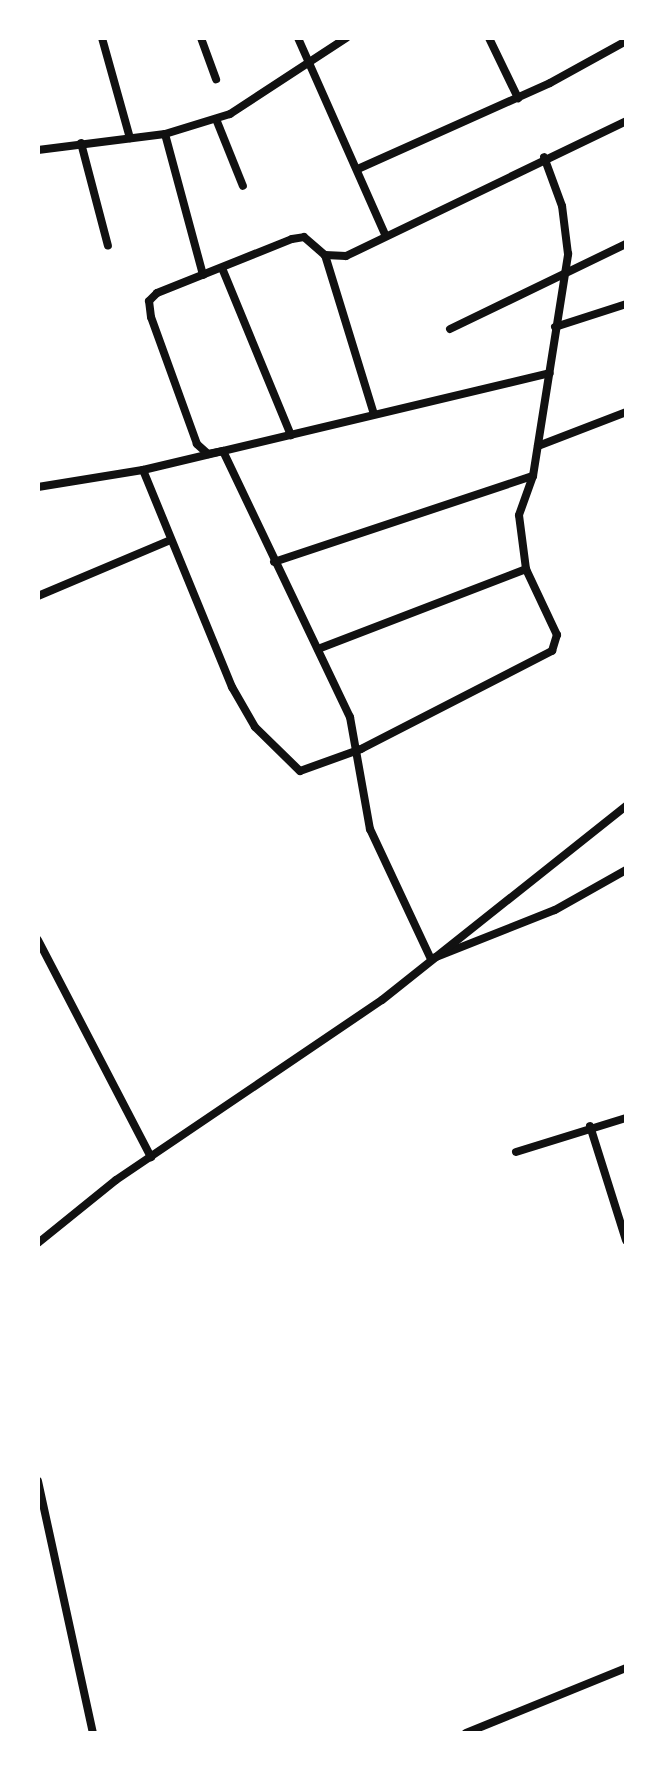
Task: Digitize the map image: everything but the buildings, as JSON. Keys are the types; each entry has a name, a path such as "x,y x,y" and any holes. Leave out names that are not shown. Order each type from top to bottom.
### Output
{"street":[{"path":"102,38 130,138"},
{"path":"201,38 216,79"},
{"path":"298,38 304,59 360,168 385,234"},
{"path":"39,148 165,134 216,119 304,59 346,38"},
{"path":"489,38 518,98"},
{"path":"360,168 518,98 626,41"},
{"path":"216,119 243,186"},
{"path":"325,255 346,256 544,157 626,121"},
{"path":"165,134 203,275"},
{"path":"81,143 108,246"},
{"path":"143,470 168,541 232,687 286,763 317,769 552,651 557,635 526,569 519,515 533,476 550,373 567,230 544,157"},
{"path":"223,451 208,454 197,444 149,301 203,275 304,237 325,255 374,414"},
{"path":"450,329 563,270 626,244"},
{"path":"222,268 291,435"},
{"path":"555,327 626,304"},
{"path":"38,473 40,486 143,470 550,373"},
{"path":"538,446 626,412"},
{"path":"223,451 253,502 274,562 318,649 361,749 357,779 370,829 431,959"},
{"path":"274,562 533,476"},
{"path":"38,596 168,541"},
{"path":"318,649 526,569"},
{"path":"38,1243 151,1157 294,1065 626,806"},
{"path":"431,959 555,910 626,870"},
{"path":"38,940 151,1157"},
{"path":"516,1152 590,1126 626,1118"},
{"path":"590,1126 626,1240"},
{"path":"38,1481 93,1733"},
{"path":"466,1733 626,1668"}]}
